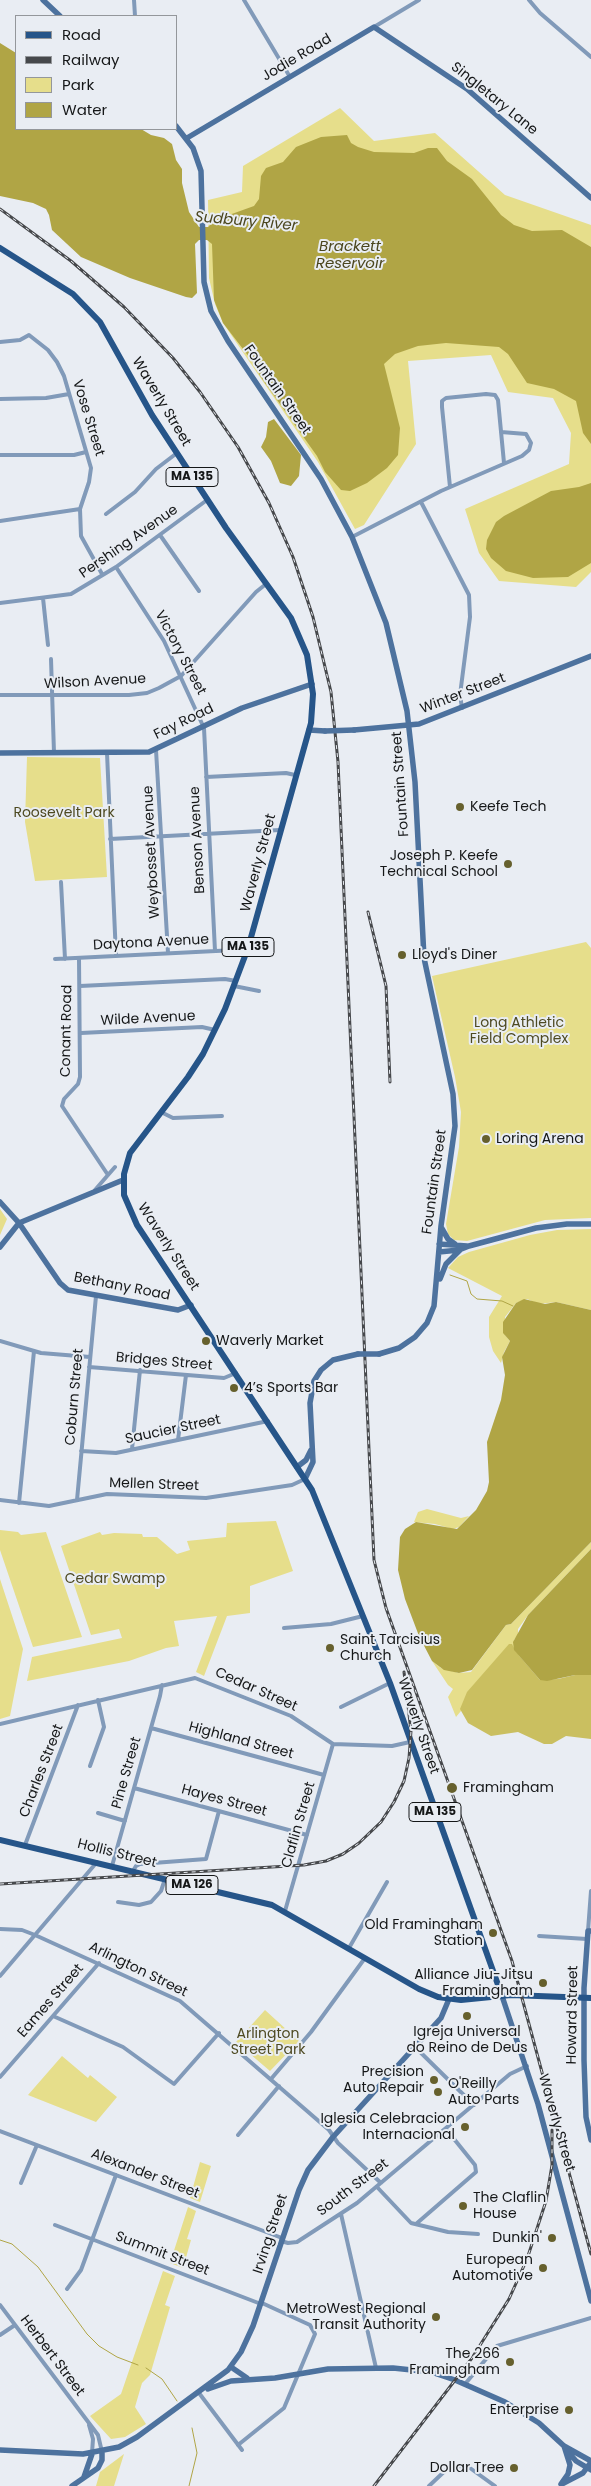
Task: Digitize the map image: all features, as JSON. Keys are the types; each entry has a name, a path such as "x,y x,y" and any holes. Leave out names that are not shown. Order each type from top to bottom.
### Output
{"main road":[{"name":"Waverly Street","path":"0,248 73,294 95,314 177,454 291,618 301,637 309,664 313,704 309,730 247,953 216,1030 194,1068 130,1153 123,1180 124,1195 130,1214 306,1479 314,1495 390,1684 502,1996"},
{"name":"Hollis Street","path":"0,1840 263,1902 285,1911 422,1991 448,1999 471,2000 502,1996"},
{"name":"MA 126","path":"502,1996 588,1998"}],"street":[{"path":"43,0 59,15"},
{"path":"134,0 135,15"},
{"path":"244,0 290,77"},
{"name":"Jodie Road","path":"187,138 419,0"},
{"path":"529,0 540,13 591,57"},
{"name":"Singletary Lane","path":"374,27 467,89 591,198"},
{"name":"Fountain Street","path":"178,128 187,138 195,153 200,171 205,290 214,318 314,467 352,537 373,586 390,636 410,725 416,788 424,958 455,1109 454,1141 441,1226 437,1291 432,1312 419,1333 399,1348 378,1354 358,1354 333,1360 321,1370 314,1381 310,1404 313,1445 312,1467 306,1479"},
{"name":"Vose Street","path":"0,342 20,340 29,335 45,346 57,362 90,463 90,477 80,509 80,536 102,574"},
{"path":"0,399 46,398 69,394"},
{"path":"450,487 442,407 444,399 486,394 495,395 498,400 504,463"},
{"path":"352,537 450,487 526,454 531,444 526,434 501,432"},
{"path":"0,455 74,455 86,452"},
{"path":"106,514 135,492 156,469 177,454"},
{"name":"Pershing Avenue","path":"0,603 71,594 116,567 208,500"},
{"path":"421,502 469,595 470,611 460,695 462,708"},
{"path":"0,521 80,509"},
{"path":"160,534 199,591"},
{"name":"Victory Street","path":"116,567 159,632 204,728"},
{"name":"Wilson Avenue","path":"0,695 52,696 147,693 169,684 181,676 256,592 266,584"},
{"path":"43,598 48,645"},
{"name":"Winter Street","path":"309,730 354,730 420,724 591,656"},
{"path":"51,659 54,753"},
{"name":"Fay Road","path":"0,753 107,753 156,750 242,708 312,684"},
{"name":"Benson Avenue","path":"204,728 215,951"},
{"name":"Weybosset Avenue","path":"156,750 168,954"},
{"path":"107,753 116,956"},
{"path":"206,778 286,773 296,775"},
{"path":"110,839 280,830"},
{"path":"61,882 65,959"},
{"name":"Daytona Avenue","path":"56,959 236,950 247,953"},
{"name":"Conant Road","path":"79,958 80,1081 64,1098 62,1106 108,1175"},
{"path":"80,986 226,979 259,991"},
{"name":"Wilde Avenue","path":"81,1033 202,1027 216,1030"},
{"path":"161,1112 173,1118 222,1116"},
{"path":"94,1192 115,1166"},
{"path":"0,1247 19,1223 123,1180"},
{"name":"Bethany Road","path":"0,1202 19,1223 63,1288 73,1292 178,1310 190,1305"},
{"path":"439,1252 546,1226 591,1224"},
{"path":"441,1226 448,1240 460,1248"},
{"path":"439,1244 460,1248"},
{"path":"437,1291 446,1264 460,1248"},
{"name":"Coburn Street","path":"77,1500 96,1296"},
{"path":"0,1341 34,1351 90,1357"},
{"path":"19,1503 34,1351"},
{"name":"Bridges Street","path":"90,1367 224,1378 236,1374"},
{"path":"132,1449 140,1370"},
{"path":"178,1440 186,1375"},
{"name":"Saucier Street","path":"82,1451 108,1454 268,1421"},
{"path":"297,1467 309,1456 313,1445"},
{"name":"Mellen Street","path":"0,1500 48,1506 107,1494 206,1498 292,1485 306,1479"},
{"path":"284,1628 331,1624 363,1616"},
{"name":"Cedar Street","path":"0,1724 193,1678 202,1679 291,1716 333,1744"},
{"path":"340,1707 390,1684"},
{"name":"Pine Street","path":"112,1866 162,1685"},
{"path":"90,1766 104,1727 98,1700"},
{"name":"Charles Street","path":"25,1845 78,1705"},
{"name":"Highland Street","path":"151,1728 324,1775"},
{"path":"333,1744 392,1746 410,1742"},
{"name":"Claflin Street","path":"285,1911 333,1744"},
{"name":"Hayes Street","path":"134,1788 307,1835"},
{"path":"133,1871 136,1865 140,1864 206,1859 219,1811"},
{"path":"98,1813 125,1821"},
{"path":"0,1976 97,1862"},
{"path":"118,1902 139,1905 151,1902 160,1894 165,1879"},
{"path":"349,1948 387,1882"},
{"name":"Howard Street","path":"591,1891 590,1931 587,1939 588,1998 585,2108 591,2140"},
{"name":"Arlington Street","path":"0,1929 22,1930 35,1935 99,1962 171,1996 219,2033 279,2086 381,2183"},
{"path":"539,1936 587,1939"},
{"path":"271,2079 311,2032 365,1958"},
{"name":"Eames Street","path":"0,2078 99,1962"},
{"name":"Waverly Street","path":"502,1996 527,2066 591,2301"},
{"name":"Irving Street","path":"0,2450 92,2454 130,2442 229,2368 245,2346 262,2303 303,2180 333,2137 444,2014 448,1999"},
{"path":"53,2016 123,2047 174,2084 219,2033"},
{"path":"415,2047 474,2105"},
{"name":"South Street","path":"282,2240 294,2243 341,2214 377,2187 512,2072 527,2066"},
{"path":"238,2135 279,2086"},
{"path":"416,2224 476,2172 475,2165 446,2129"},
{"name":"Alexander Street","path":"0,2131 282,2240"},
{"path":"21,2183 37,2145"},
{"path":"67,2289 81,2270 116,2175"},
{"path":"377,2187 405,2218 416,2224 453,2232 478,2234"},
{"path":"341,2214 376,2368"},
{"name":"Summit Street","path":"55,2225 262,2303 306,2323 314,2330 315,2336 299,2374"},
{"name":"Herbert Street","path":"0,2305 99,2437 102,2452"},
{"path":"465,2384 497,2346 591,2318"},
{"path":"0,2336 15,2325"},
{"path":"229,2368 241,2376 254,2379"},
{"path":"229,2368 240,2380"},
{"path":"242,2450 199,2392 225,2382 333,2369 423,2370 465,2384 522,2412 564,2446 591,2461 589,2470 560,2485"},
{"path":"238,2445 282,2411 299,2374"},
{"name":"Herbert Street","path":"87,2421 93,2440 92,2454"},
{"path":"564,2446 576,2461 589,2470"},
{"path":"560,2485 568,2474 570,2465 564,2446"},
{"path":"72,2486 99,2466 102,2452"},
{"path":"84,2477 92,2454"},
{"path":"429,2486 445,2470 459,2466 470,2468 495,2486"}],"green space":[{"name":"Brackett Reservoir","path":"340,108 374,141 435,133 505,195 591,225 591,572 576,587 499,581 479,553 465,509 569,464 571,433 553,398 508,392 491,355 408,361 416,444 364,525 355,529 318,462 223,323 215,304 209,278 208,200 242,192 243,166"},
{"name":"Roosevelt Park","path":"27,757 100,758 107,877 35,881 25,822"},
{"name":"Long Athletic Field Complex","path":"586,942 591,948 591,1218 545,1220 467,1241 454,1240 448,1234 446,1224 459,1147 461,1112 432,976"},
{"path":"0,1209 7,1219 0,1235"},
{"path":"591,1229 591,1310 556,1302 539,1304 527,1299 516,1303 505,1317 505,1335 510,1341 501,1363 493,1351 489,1337 489,1317 502,1296 448,1268 458,1257 469,1252 530,1235 557,1230"},
{"path":"427,1509 461,1518 469,1516 459,1527 453,1529 435,1524 414,1522 418,1512"},
{"path":"276,1521 293,1571 250,1586 250,1613 227,1616 204,1676 196,1672 217,1616 174,1621 179,1646 166,1648 129,1661 27,1681 32,1657 122,1638 119,1629 91,1635 61,1546 100,1532 102,1535 114,1533 142,1534 143,1537 157,1537 177,1554 190,1550 187,1541 226,1537 227,1523"},
{"name":"Cedar Swamp","path":"0,1530 18,1532 21,1535 46,1532 82,1637 33,1647 0,1550"},
{"path":"591,1542 591,1549 528,1615 518,1629 518,1635 514,1640 519,1655 475,1694 456,1717 448,1697 453,1689 448,1685 432,1661 441,1668 459,1673 471,1672 506,1625 511,1624"},
{"path":"0,1579 23,1649 10,1716 0,1719"},
{"name":"Arlington Street Park","path":"265,2010 299,2041 270,2071 236,2042"},
{"path":"62,2056 88,2078 90,2075 117,2097 96,2122 28,2095"},
{"path":"200,2162 211,2166 200,2202 190,2198"},
{"path":"188,2207 196,2211 187,2239 191,2240 183,2268 170,2263"},
{"path":"163,2271 175,2276 165,2305 170,2307 150,2375 142,2383 135,2407 146,2424 125,2437 111,2439 90,2416 121,2394"},
{"path":"124,2454 114,2486 96,2486 100,2472"}],"shaded area":[{"path":"509,1644 512,1644 516,1652 540,1680 558,1679 575,1675 591,1675 591,1739 566,1736 552,1744 544,1744 518,1732 491,1736 468,1723 460,1709 467,1692"}],"water":[{"name":"Brackett Reservoir","path":"0,43 15,52 15,130 143,130 151,135 164,138 172,144 176,160 182,169 182,183 189,212 199,227 208,227 215,220 254,206 259,199 261,176 266,168 283,162 296,147 321,137 347,135 351,143 374,152 414,153 428,148 437,148 447,161 472,179 501,215 514,225 532,231 562,230 591,247 591,444 583,433 576,401 554,389 527,383 508,354 499,347 446,343 418,346 395,354 384,364 400,428 398,455 387,468 367,483 350,491 341,490 325,472 317,456 260,376 256,366 223,323 214,300 212,244 207,240 199,240 195,244 197,293 192,298 186,297 130,278 81,257 52,230 46,209 33,203 0,196"},
{"path":"274,419 301,455 299,476 291,486 280,483 271,461 261,447 266,437 268,422"},
{"path":"591,483 591,563 568,577 533,578 506,571 491,558 486,549 487,540 496,522 504,516 551,491 579,487"},
{"path":"524,1299 545,1304 556,1302 591,1310 591,1542 511,1624 506,1625 472,1670 459,1673 444,1670 432,1661 419,1636 405,1599 398,1570 400,1537 405,1529 416,1522 457,1529 476,1510 487,1491 489,1482 487,1442 501,1400 505,1375 502,1357 510,1341 503,1333 503,1322 516,1303"},
{"path":"591,1549 591,1675 575,1675 547,1681 540,1680 514,1650 513,1642 528,1615"}],"waterway":[{"path":"450,1275 467,1281 471,1294 477,1299 502,1301 513,1306"},
{"path":"0,2240 12,2244 38,2267 87,2334 99,2346 117,2357 138,2365"},
{"path":"146,2368 162,2379 177,2401"},
{"path":"189,2486 197,2453 192,2428"}],"railway":[{"path":"0,209 71,261 124,307 173,358 200,392 238,447 269,503 293,557 313,617 331,692 338,762 374,1560 386,1608 512,1961 591,2254"},
{"path":"368,912 386,986 390,1082"},
{"path":"0,1884 304,1865 326,1861 343,1854 359,1843 381,1822 394,1802 404,1781 409,1758 411,1731 404,1672"},
{"path":"374,2486 472,2358 509,2299 527,2259 546,2201 552,2165 552,2130"}],"place":[{"name":"Keefe Tech","path":"460,807"},
{"name":"Joseph P. Keefe Technical School","path":"508,864"},
{"name":"Lloyd's Diner","path":"402,955"},
{"name":"Loring Arena","path":"486,1139"},
{"name":"Waverly Market","path":"206,1341"},
{"name":"4’s Sports Bar","path":"234,1388"},
{"name":"Saint Tarcisius Church","path":"330,1648"},
{"name":"Framingham","path":"452,1788"},
{"name":"Old Framingham Station","path":"493,1933"},
{"name":"Alliance Jiu-Jitsu Framingham","path":"543,1983"},
{"name":"Igreja Universal do Reino de Deus","path":"467,2016"},
{"name":"Precision Auto Repair","path":"434,2080"},
{"name":"O'Reilly Auto Parts","path":"438,2092"},
{"name":"Iglesia Celebracion Internacional","path":"465,2127"},
{"name":"The Claflin House","path":"463,2206"},
{"name":"Dunkin'","path":"552,2238"},
{"name":"European Automotive","path":"543,2268"},
{"name":"MetroWest Regional Transit Authority","path":"436,2317"},
{"name":"The 266 Framingham","path":"510,2362"},
{"name":"Enterprise","path":"569,2410"},
{"name":"Dollar Tree","path":"514,2468"}],"water label":[{"name":"Sudbury River","path":"246,222"}]}
